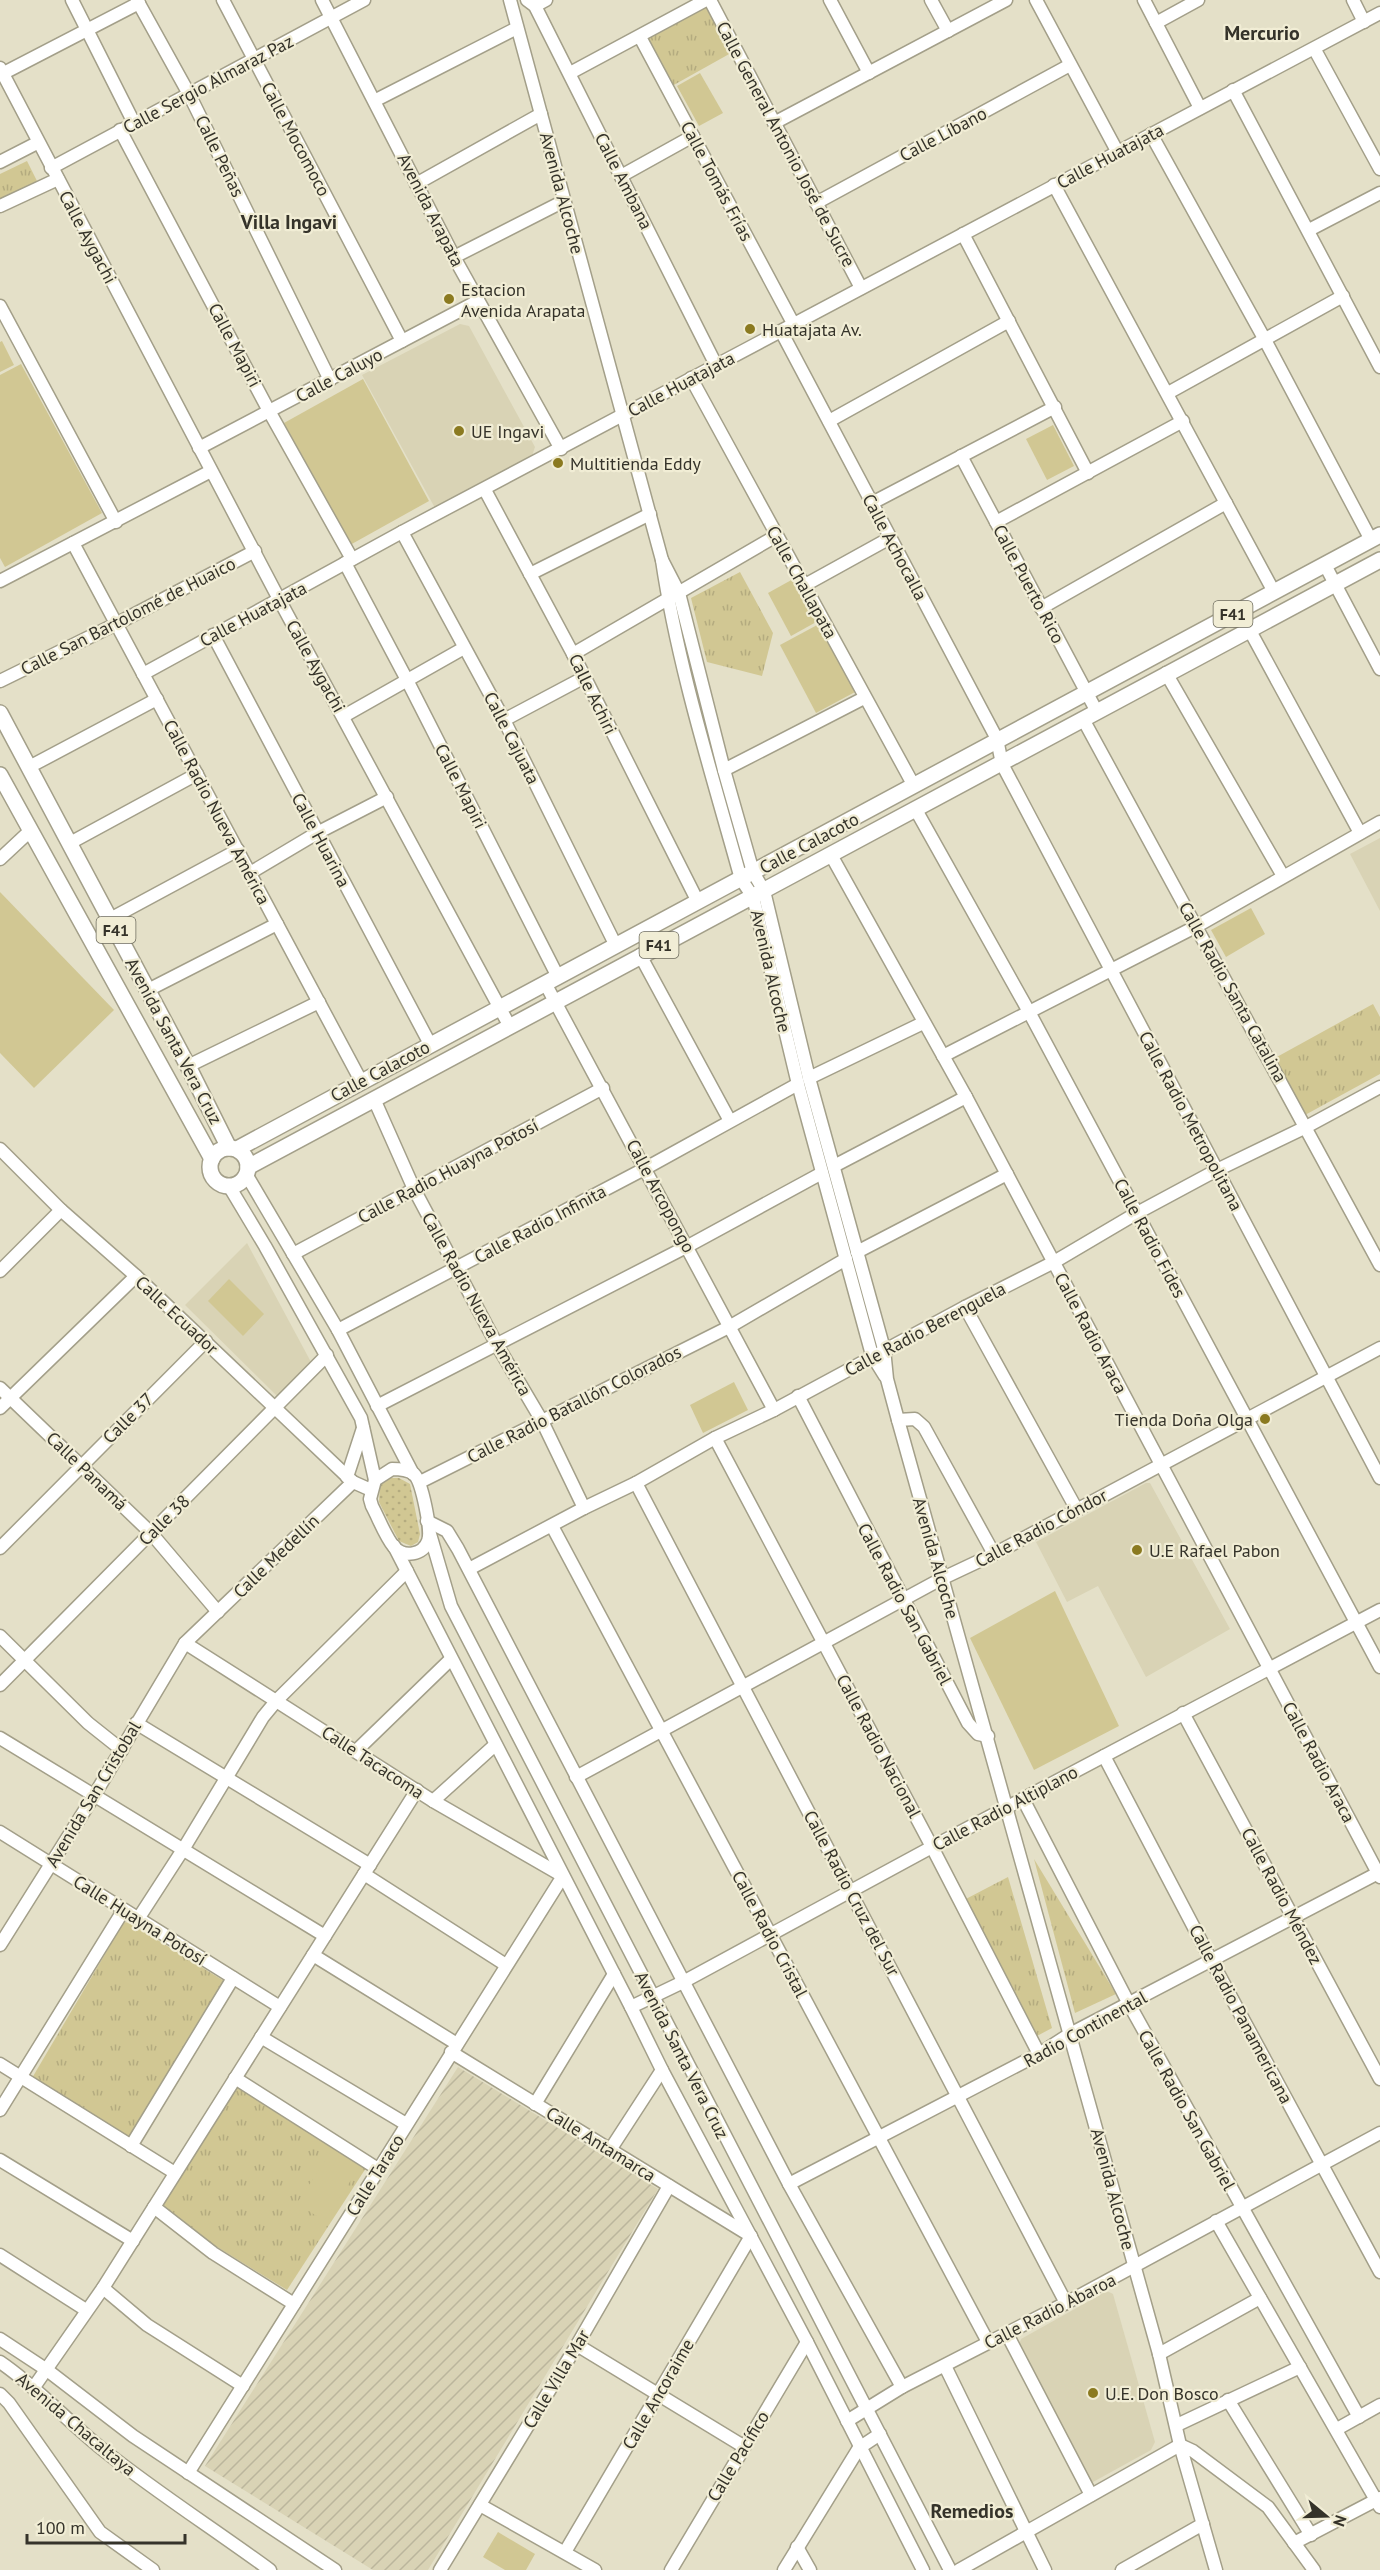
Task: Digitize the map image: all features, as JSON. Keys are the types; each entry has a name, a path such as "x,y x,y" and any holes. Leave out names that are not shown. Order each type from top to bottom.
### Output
{"main road":[{"name":"Calle Calacoto","path":"233,1148 616,946 1376,537"},
{"name":"Calle Calacoto","path":"247,1171 509,1025 759,894 1166,673 1380,560"},
{"name":"Avenida Santa Vera Cruz","path":"0,713 233,1148"},
{"name":"Avenida Santa Vera Cruz","path":"0,775 212,1159"},
{"path":"233,1148 247,1160 247,1171 236,1185 229,1186 221,1184 211,1174 212,1159 222,1149 233,1148"}],"street":[{"path":"72,0 134,123"},
{"name":"Calle Mocomoco","path":"223,0 402,341"},
{"name":"Avenida Arapata","path":"322,0 376,100 454,257 561,450"},
{"name":"Calle Sergio Almaraz Paz","path":"0,206 120,130 364,0"},
{"name":"Avenida Alcoche","path":"510,0 662,560 724,770 747,875"},
{"path":"531,3 546,0"},
{"path":"570,73 708,0"},
{"name":"Calle General Antonio José de Sucre","path":"708,0 861,288"},
{"path":"830,0 869,73"},
{"path":"931,0 948,31"},
{"path":"774,123 1006,0"},
{"path":"1036,0 1117,152"},
{"path":"1144,0 1200,108"},
{"path":"1156,23 1198,0"},
{"path":"1353,0 1364,22"},
{"path":"1,72 138,2"},
{"name":"Calle Peñas","path":"138,2 189,94 330,380"},
{"name":"Calle Ambana","path":"531,3 570,73 716,365"},
{"name":"Calle Huatajata","path":"143,674 280,601 402,532 561,450 691,378 782,333 861,288 1233,90 1315,50 1380,13"},
{"path":"376,100 517,28"},
{"name":"Calle Tomás Frías","path":"640,37 795,325"},
{"path":"1315,50 1380,169"},
{"name":"Calle Líbano","path":"816,203 1070,65"},
{"name":"Calle Aygachi","path":"1,72 280,601 509,1025"},
{"path":"1233,90 1380,365"},
{"path":"416,184 541,114"},
{"name":"Calle Mapiri","path":"120,130 349,561 552,980"},
{"path":"1151,134 1376,537"},
{"path":"621,176 693,136"},
{"path":"0,162 38,142"},
{"path":"1054,185 1274,592"},
{"path":"1309,230 1380,193"},
{"path":"454,257 564,201"},
{"path":"963,234 1088,473"},
{"path":"1168,393 1343,296"},
{"name":"Calle Caluyo","path":"199,448 478,302"},
{"path":"0,306 116,522"},
{"path":"829,421 1009,321"},
{"name":"Calle Achocalla","path":"782,333 997,739 1002,764"},
{"name":"Calle Challapata","path":"691,378 914,786"},
{"path":"872,503 1054,407"},
{"path":"996,522 1183,421"},
{"name":"Calle Puerto Rico","path":"961,456 1086,693 1090,716"},
{"path":"0,581 212,471"},
{"name":"Calle Achiri","path":"485,490 573,654 583,678 698,900"},
{"path":"1041,608 1226,503"},
{"path":"530,574 650,514"},
{"name":"Calle Cajuata","path":"402,532 504,720 616,946"},
{"path":"573,654 776,536"},
{"path":"806,585 890,538"},
{"name":"Calle Radio Nueva América","path":"73,543 361,1081"},
{"name":"Calle San Bartolomé de Huaico","path":"0,681 116,624 255,551"},
{"path":"1325,565 1380,669"},
{"name":"Avenida Alcoche","path":"674,596 704,747 747,875 759,894 822,1173 872,1355 887,1379"},
{"path":"1248,629 1360,833"},
{"name":"Calle Huarina","path":"213,635 430,1044"},
{"path":"344,716 464,648"},
{"path":"1166,673 1283,876"},
{"path":"504,720 583,678"},
{"path":"724,770 864,698"},
{"path":"29,767 157,699"},
{"name":"Calle Radio Santa Catalina","path":"1090,716 1197,926 1380,1265"},
{"name":"Calle Radio Metropolitana","path":"1002,764 1109,970 1380,1478"},
{"path":"70,843 197,774"},
{"path":"250,873 317,833 387,797"},
{"name":"Calle Radio Fides","path":"916,810 1028,1010 1380,1667"},
{"path":"943,1056 1028,1010 1197,926 1380,822"},
{"path":"0,859 30,831"},
{"path":"110,919 238,850"},
{"name":"Calle Radio Araca","path":"831,855 966,1097 1379,1874"},
{"path":"148,990 277,924"},
{"path":"640,955 730,1121"},
{"name":"Calle Arcopongo","path":"552,980 555,1001 774,1410"},
{"path":"188,1066 319,1002"},
{"name":"Calle Radio Infinita","path":"338,1330 646,1168 803,1081 923,1023"},
{"name":"Avenida Alcoche","path":"803,1081 834,1166 884,1349 887,1379 898,1420 941,1579 988,1736"},
{"name":"Calle Radio Berenguela","path":"469,1569 636,1483 715,1438 774,1410 872,1355 1054,1262 1137,1213 1217,1170 1306,1127 1380,1087"},
{"name":"Calle Radio Huayna Potosí","path":"293,1254 603,1088"},
{"path":"834,1166 966,1097"},
{"name":"Calle Radio Nueva América","path":"374,1099 414,1189 497,1345 542,1421 584,1508"},
{"name":"Calle Ecuador","path":"0,1149 61,1210 206,1341 350,1479"},
{"path":"247,1171 338,1330 416,1478"},
{"path":"377,1406 688,1246 822,1173"},
{"path":"857,1252 1007,1174"},
{"path":"229,1186 361,1418 373,1485"},
{"path":"0,1271 61,1210"},
{"name":"Calle Radio Batallón Colorados","path":"416,1478 542,1421 729,1327 846,1259"},
{"path":"0,1408 136,1276"},
{"path":"964,1307 1077,1510"},
{"name":"Calle 37","path":"0,1548 80,1465 206,1341"},
{"name":"Calle Radio Cóndor","path":"576,1777 941,1579 994,1554 1380,1348"},
{"name":"Calle 38","path":"0,1686 327,1355"},
{"name":"Calle Panamá","path":"0,1388 151,1533 218,1612"},
{"name":"Calle Radio San Gabriel","path":"798,1396 968,1723 978,1734 988,1736"},
{"path":"898,1420 915,1419 924,1427 994,1554"},
{"path":"364,1427 350,1479 373,1485"},
{"name":"Calle Radio Nacional","path":"715,1438 1039,2054"},
{"path":"373,1485 392,1469 403,1469 416,1478"},
{"name":"Avenida Santa Vera Cruz","path":"416,1478 451,1606 950,2570"},
{"name":"Calle Medellín","path":"185,1643 350,1479"},
{"name":"Calle Radio Cruz del Sur","path":"636,1483 1066,2303"},
{"name":"Avenida Santa Vera Cruz","path":"373,1485 372,1506 615,1974 662,2070 807,2342 923,2570"},
{"name":"Calle Radio Cristal","path":"552,1526 988,2342"},
{"path":"394,1546 406,1553 414,1554 425,1547 429,1528 447,1532 469,1569 789,2184 902,2386"},
{"path":"138,1919 184,1848 226,1776 277,1700 407,1571"},
{"name":"Calle Radio Altiplano","path":"631,2007 1380,1610"},
{"path":"0,1636 88,1723 122,1750"},
{"name":"Calle Tacacoma","path":"185,1643 433,1801 563,1876"},
{"name":"Avenida San Cristobal","path":"2,1936 52,1865 185,1643"},
{"path":"356,1751 451,1659"},
{"name":"Calle Radio Méndez","path":"1183,1713 1380,2079"},
{"path":"136,1723 226,1776 367,1869 506,1965"},
{"path":"988,1736 1008,1808"},
{"path":"0,1738 325,1936"},
{"path":"433,1801 495,1745"},
{"name":"Calle Radio Panamericana","path":"1104,1756 1211,1960 1380,2272"},
{"path":"34,2387 103,2288 417,1790"},
{"name":"Calle Radio San Gabriel","path":"1023,1799 1129,2004 1359,2417"},
{"name":"Avenida Alcoche","path":"1008,1808 1159,2354 1180,2445 1216,2570"},
{"name":"Calle Huayna Potosí","path":"0,1832 123,1911 280,2007"},
{"name":"Radio Continental","path":"789,2184 1039,2054 1070,2034 1379,1874"},
{"name":"Calle Taraco","path":"188,2474 563,1876"},
{"path":"0,2110 123,1911"},
{"name":"Calle Antamarca","path":"313,1955 535,2104 751,2236"},
{"path":"535,2104 615,1974"},
{"path":"131,2146 232,1978"},
{"path":"261,2037 406,2124"},
{"path":"0,2064 175,2173"},
{"path":"610,2150 662,2070"},
{"path":"235,2078 378,2169"},
{"name":"Calle Radio Abaroa","path":"846,2421 902,2386 1066,2303 1380,2133"},
{"path":"0,2160 133,2241"},
{"name":"Calle Villa Mar","path":"440,2570 577,2345 669,2186"},
{"path":"154,2207 213,2253 294,2304"},
{"path":"1216,2221 1379,2502 1294,2543"},
{"name":"Calle Ancoraime","path":"565,2552 751,2236"},
{"path":"0,2255 86,2310"},
{"path":"103,2288 163,2336 243,2385"},
{"path":"1159,2354 1260,2298"},
{"path":"1007,2334 1091,2495"},
{"path":"0,2339 47,2370 93,2408 188,2474 335,2570"},
{"name":"Calle Pacífico","path":"671,2570 807,2342"},
{"path":"577,2345 743,2446"},
{"name":"Avenida Chacaltaya","path":"0,2362 34,2387 87,2437 115,2459 270,2570"},
{"path":"945,2366 1045,2570"},
{"path":"1177,2425 1300,2367"},
{"path":"0,2394 9,2403 100,2532 153,2570"},
{"path":"1228,2400 1311,2535"},
{"path":"1337,2429 1380,2405"},
{"path":"784,2570 859,2448 880,2434"},
{"path":"959,2570 1180,2445 1193,2451 1268,2507 1310,2569"},
{"path":"480,2505 595,2570"},
{"path":"1122,2570 1203,2524"},
{"path":"797,2547 810,2570"}],"shaded area":[{"name":"UE Ingavi","path":"460,324 469,326 535,447 532,456 435,508 362,375"},
{"path":"1380,838 1380,911 1350,854"},
{"path":"247,1243 311,1362 277,1396 185,1305"},
{"path":"1146,1483 1150,1483 1230,1629 1146,1677 1098,1586 1067,1602 1036,1542"},
{"path":"458,2067 658,2189 428,2570 373,2570 205,2466"},
{"name":"U.E. Don Bosco","path":"1107,2291 1113,2294 1155,2442 1151,2450 1093,2482 1090,2481 1019,2345 1021,2339"}],"green space":[{"path":"706,6 731,53 672,86 646,39"},
{"path":"700,73 723,113 699,126 677,86"},
{"path":"27,161 38,183 0,201 0,174"},
{"path":"2,341 14,365 0,372 0,342"},
{"path":"21,364 102,513 5,567 0,558 0,375"},
{"path":"363,379 429,501 350,545 284,423"},
{"path":"1053,425 1074,466 1047,480 1026,439"},
{"path":"740,572 773,633 762,676 707,662 691,598"},
{"path":"795,578 818,621 791,636 768,593"},
{"path":"819,624 855,692 816,713 780,645"},
{"path":"0,892 114,1010 34,1088 0,1053"},
{"path":"1251,908 1265,934 1226,957 1211,930"},
{"path":"1373,1004 1380,1017 1380,1074 1305,1115 1275,1058"},
{"path":"229,1279 264,1314 243,1336 208,1301"},
{"path":"734,1382 748,1410 703,1433 690,1405"},
{"path":"391,1478 399,1478 410,1484 420,1534 418,1542 411,1546 399,1541 379,1502 380,1485"},
{"path":"1055,1591 1119,1726 1034,1770 970,1638"},
{"path":"1034,1859 1116,1994 1075,2013"},
{"path":"1008,1877 1052,2028 1037,2036 962,1901"},
{"path":"124,1922 130,1923 224,1981 129,2139 32,2078"},
{"path":"237,2087 366,2168 287,2290 214,2245 163,2205"},
{"path":"332,2150 359,2168 324,2221 297,2203"},
{"path":"498,2532 535,2554 526,2570 505,2570 483,2557"}],"place":[{"name":"Estacion Avenida Arapata","path":"449,299"},
{"name":"Huatajata Av.","path":"750,329"},
{"name":"UE Ingavi","path":"459,431"},
{"name":"Multitienda Eddy","path":"558,463"},
{"name":"Tienda Doña Olga","path":"1265,1419"},
{"name":"U.E Rafael Pabon","path":"1137,1550"},
{"name":"U.E. Don Bosco","path":"1093,2393"}],"district":[{"name":"Mercurio","path":"1262,33"},
{"name":"Villa Ingavi","path":"289,222"},
{"name":"Remedios","path":"972,2511"}]}
